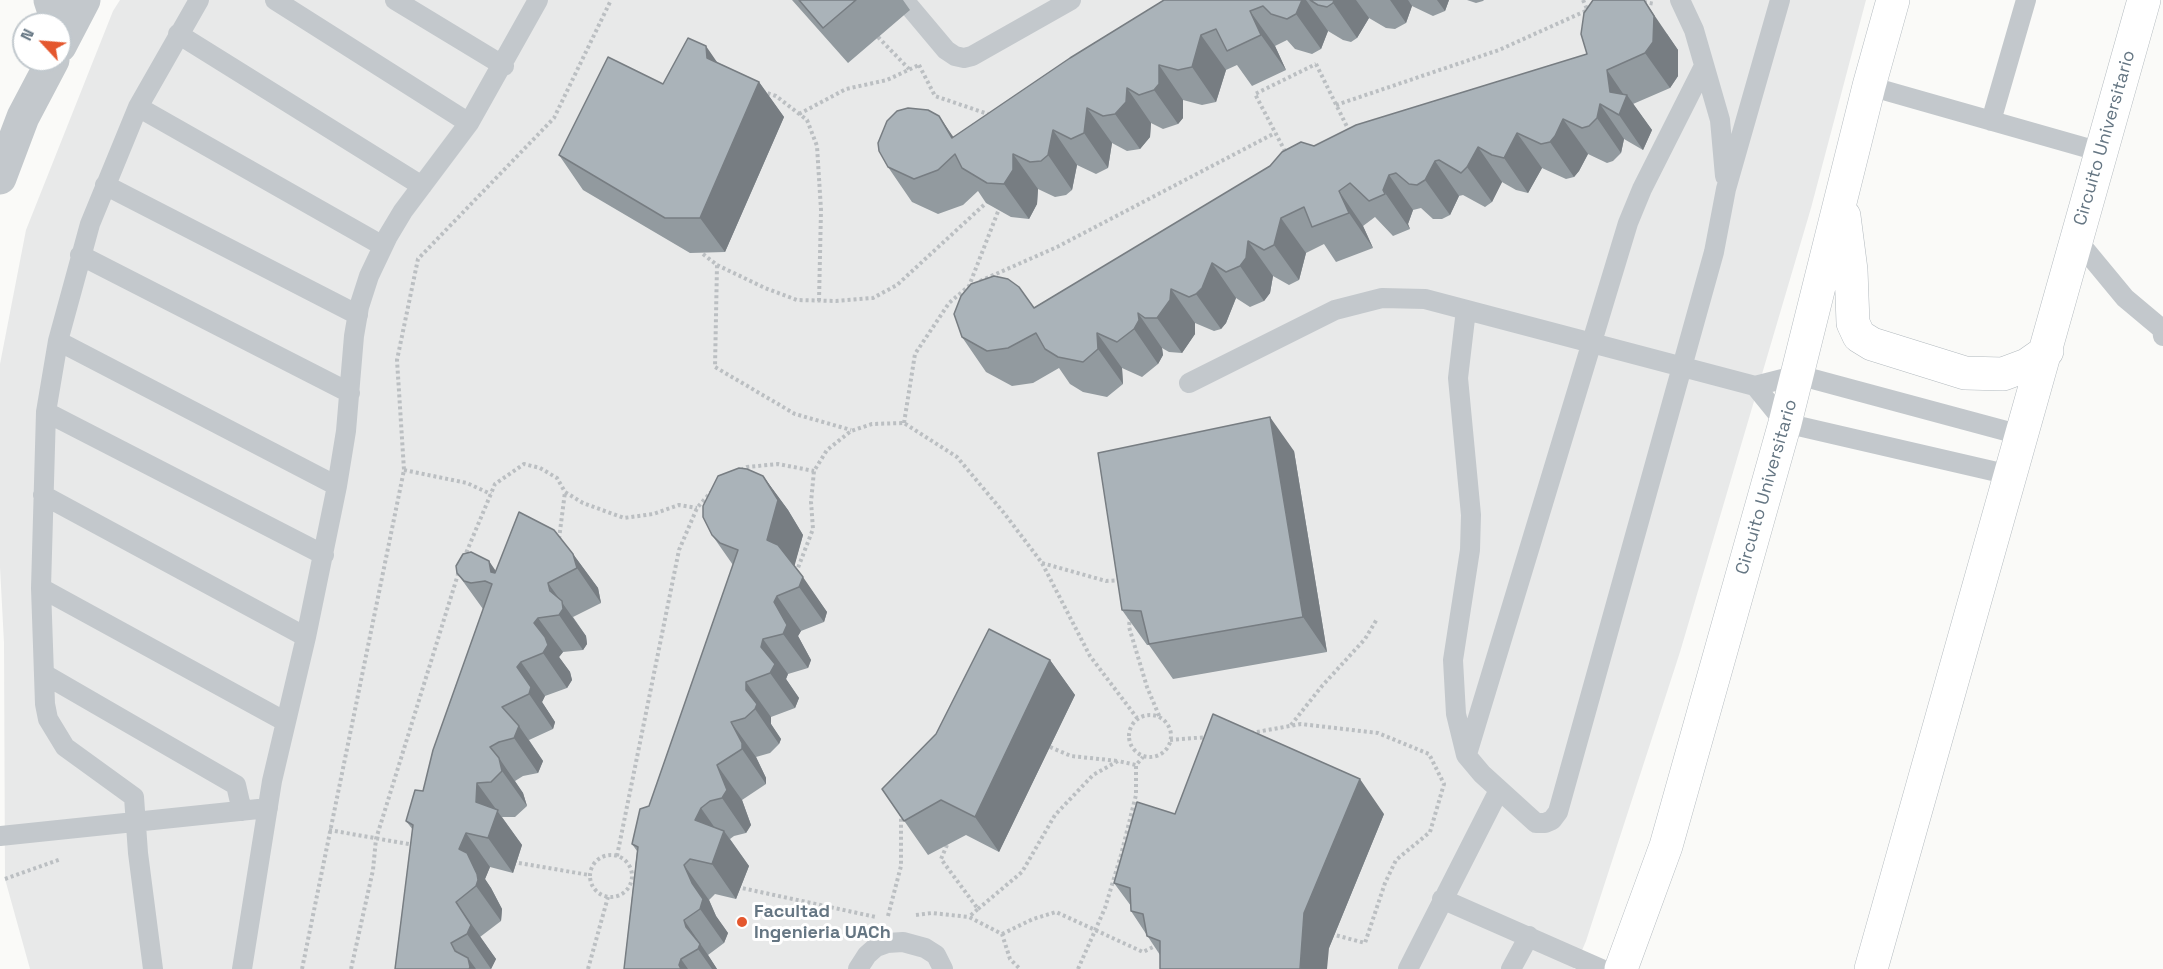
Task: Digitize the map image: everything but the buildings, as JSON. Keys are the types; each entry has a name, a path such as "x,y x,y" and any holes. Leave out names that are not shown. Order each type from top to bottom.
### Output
{"main road":[{"name":"Circuito Universitario","path":"1621,969 1666,846 1785,423 1842,203 1869,86 1893,0"},
{"name":"Circuito Universitario","path":"1871,969 2021,435 2047,351 2144,0"},
{"path":"1842,203 1848,235 1853,323 1859,336 1872,344 1965,373 2003,374 2027,365 2047,351"}],"street":[{"path":"72,19 84,0"},
{"path":"0,178 23,117 44,72"}],"lane":[{"path":"153,969 138,853 134,797 65,747 56,735 45,704 41,588 46,412 58,341 80,255 105,185 138,107 178,34 200,0"},
{"path":"275,0 469,123"},
{"path":"395,0 504,66"},
{"path":"242,969 268,808 337,486 358,315 369,276 403,211 469,123 504,66 538,0"},
{"path":"904,0 946,50 955,56 972,56 1071,0"},
{"path":"1680,0 1694,30 1720,120 1726,189"},
{"path":"1466,310 1458,378 1471,515 1470,550 1452,682 1456,714 1466,755 1498,792 1536,823 1552,820 1558,812 1714,252 1726,189 1779,0"},
{"path":"1991,121 2026,0"},
{"path":"178,34 422,186"},
{"path":"1466,755 1628,223 1642,189 1704,66"},
{"path":"1869,86 2101,152"},
{"path":"138,107 383,246"},
{"path":"105,185 358,315"},
{"path":"2077,240 2125,298 2163,332"},
{"path":"80,255 350,393"},
{"path":"1189,383 1335,310 1359,302 1382,298 1425,299 1592,341 1755,386 1798,375 2021,435"},
{"path":"58,341 337,486"},
{"path":"1755,386 1785,423 2010,475"},
{"path":"46,412 324,555"},
{"path":"43,495 306,637"},
{"path":"41,588 286,722"},
{"path":"44,674 236,784 242,811"},
{"path":"1408,969 1442,898 1498,792"},
{"path":"0,836 268,808"},
{"path":"1442,898 1601,969"},
{"path":"1511,969 1529,936"},
{"path":"858,969 867,955 886,942 903,942 925,948 936,955 943,969"}],"path":[{"path":"302,969 404,470 397,360 418,259 554,118 611,0"},
{"path":"1583,0 1587,9"},
{"path":"1336,105 1499,50 1587,9 1597,7"},
{"path":"878,37 909,69"},
{"path":"799,114 846,89 887,80 946,50"},
{"path":"1316,64 1357,147 1298,176 1255,94 1283,80 1316,64"},
{"path":"919,65 935,96 987,115 996,109"},
{"path":"1276,70 1283,80"},
{"path":"756,88 776,96 807,120 817,146 821,210 819,301"},
{"path":"904,423 915,354 950,303 969,286 1057,247 1275,134"},
{"path":"1316,167 1320,178"},
{"path":"702,254 717,265 765,288 797,300 873,298 897,285 987,203"},
{"path":"969,286 999,209"},
{"path":"717,265 715,367 795,414 851,430"},
{"path":"796,574 813,529 811,502 814,471 827,450 851,430 872,424 904,423 957,457 1042,563 1090,656 1137,718"},
{"path":"471,564 463,560 495,484 524,464 540,468 556,478 565,492 583,503 624,518 653,514 679,506 697,507"},
{"path":"738,472 747,467 778,464 814,471"},
{"path":"404,470 467,483 491,494"},
{"path":"617,856 679,550 697,507 712,490"},
{"path":"557,542 565,492"},
{"path":"1042,563 1106,581 1126,580"},
{"path":"351,969 373,870 376,838 460,569"},
{"path":"1130,609 1129,627 1147,687 1160,718 1171,729 1170,740 1165,751 1157,757 1143,757 1132,749 1128,740 1132,723 1146,714 1160,718"},
{"path":"1290,726 1322,686 1365,639 1377,619"},
{"path":"1240,734 1301,724 1378,733 1429,754 1444,784 1430,832 1396,860 1385,883 1365,944 1335,935"},
{"path":"1170,740 1217,736"},
{"path":"1050,747 1071,756 1136,765"},
{"path":"1078,969 1096,930 1118,865 1136,795 1136,765 1143,757"},
{"path":"969,917 1022,872 1055,815 1093,775 1118,761"},
{"path":"887,920 902,866 901,809"},
{"path":"329,830 421,846"},
{"path":"947,845 941,859 978,909"},
{"path":"617,856 631,864 632,882 617,898 608,897 597,892 589,875 601,857 617,856"},
{"path":"5,879 68,857"},
{"path":"511,862 589,875"},
{"path":"736,887 887,920 898,918"},
{"path":"588,969 608,897"},
{"path":"1002,934 1056,912 1143,952 1155,946"},
{"path":"909,916 932,913 969,917 1002,934 1010,959 1020,969"}],"shaded area":[{"path":"120,0 1866,0 1811,208 1680,652 1586,941 1574,969 30,969 5,879 4,643 0,567 0,364 26,230 113,11"}],"place":[{"name":"Facultad Ingenieria UACh","path":"742,922"}]}
